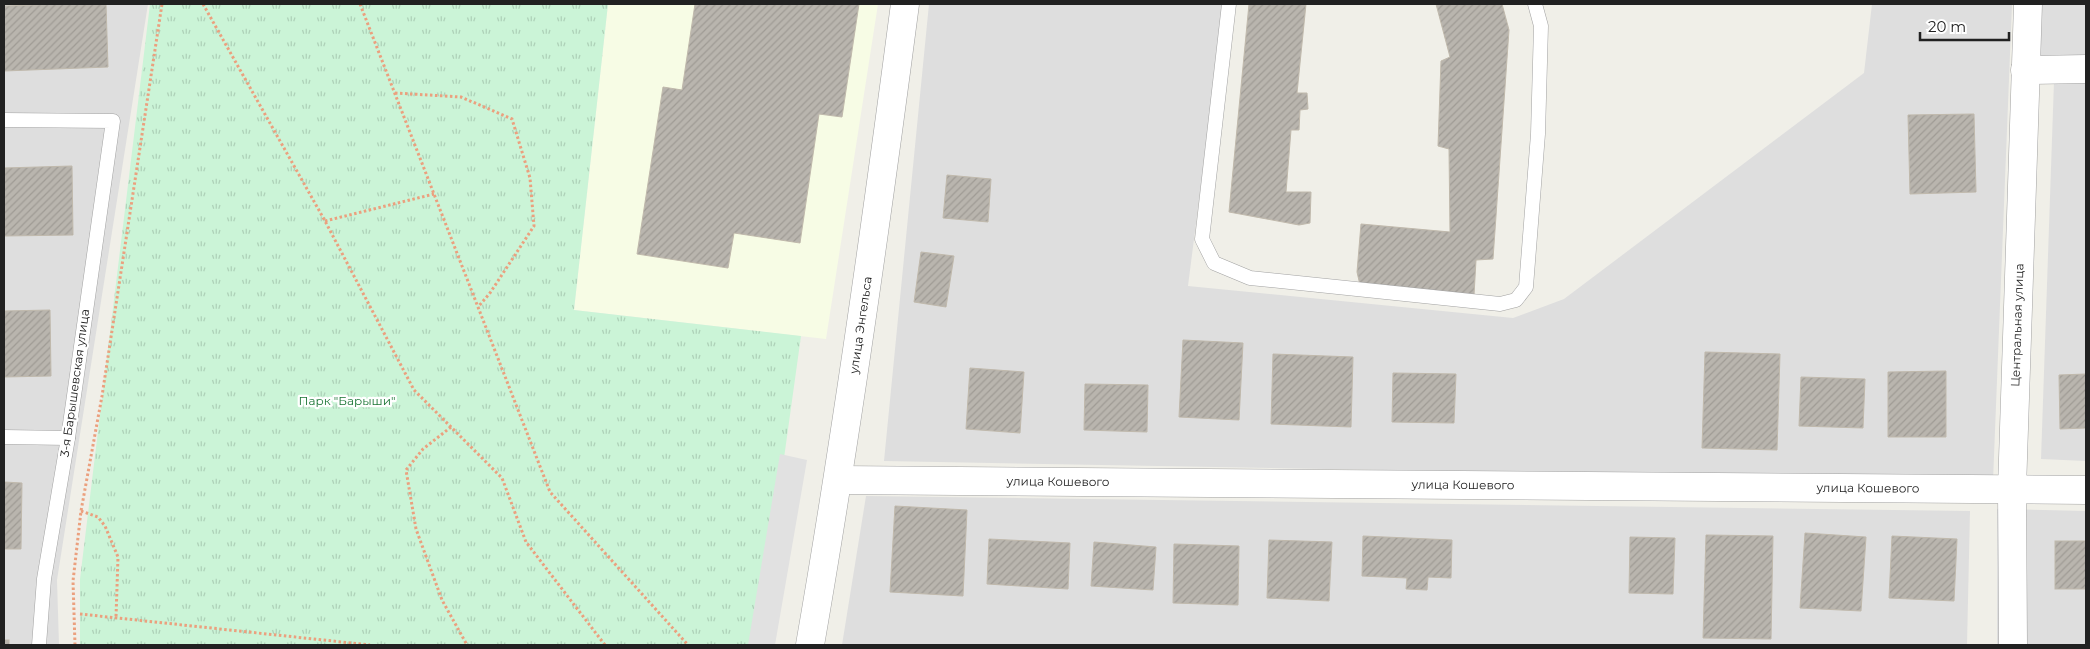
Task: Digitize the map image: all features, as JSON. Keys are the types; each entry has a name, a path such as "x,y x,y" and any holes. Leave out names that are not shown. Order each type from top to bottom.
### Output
{"street":[{"name":"улица Энгельса","path":"810,645 839,480 876,230 905,4"},
{"name":"Центральная улица","path":"2013,645 2012,489 2028,4"},
{"path":"2025,70 2086,69"},
{"name":"улица Кошевого","path":"839,480 2086,490"}],"lane":[{"path":"1228,4 1202,239 1214,263 1250,278 1500,304 1516,300 1526,287 1538,134 1540,26 1535,4"},
{"name":"3-я Барышевская улица","path":"4,120 113,121 68,438 44,579 39,645"},
{"path":"4,437 68,438"}],"path":[{"path":"75,645 73,581 81,512 102,396 162,4"},
{"path":"203,4 325,221 414,390 502,478 526,542 605,645"},
{"path":"360,4 550,492 688,645"},
{"path":"395,93 461,97 512,120 530,178 534,226 490,293 478,307"},
{"path":"325,221 434,194"},
{"path":"450,427 424,449 406,470 416,529 442,600 467,645"},
{"path":"81,512 98,517 105,526 118,557 116,617"},
{"path":"80,614 370,645"}],"shaded area":[{"path":"4,4 148,4 57,580 59,645 4,645"},
{"path":"608,4 878,4 826,339 574,310"},
{"path":"929,4 1224,4 1188,286 1513,318 1564,299 1864,73 1872,4 2012,4 1993,481 884,461"},
{"path":"2037,4 2086,4 2086,62 2032,64"},
{"path":"2086,80 2086,461 2041,459 2054,81"},
{"path":"780,454 807,460 775,645 748,645"},
{"path":"866,496 1970,511 1967,645 842,645"},
{"path":"1997,509 2086,511 2086,645 1997,645"}],"green space":[{"name":"Парк \"Барыши\"","path":"150,4 608,4 574,310 801,336 758,645 80,645 80,579"}],"building":[{"path":"106,4 108,67 4,71 4,6"},
{"path":"695,4 859,4 842,117 819,114 800,243 734,233 728,268 637,254 663,87 682,90"},
{"path":"1249,4 1306,4 1297,93 1307,93 1308,109 1300,110 1299,130 1291,130 1286,192 1311,192 1310,223 1299,225 1229,212"},
{"path":"1436,4 1502,4 1509,30 1493,259 1476,260 1474,295 1360,285 1357,272 1361,224 1450,232 1449,149 1438,146 1441,61 1450,57"},
{"path":"1974,114 1976,192 1910,194 1908,115"},
{"path":"72,166 73,235 4,236 4,168"},
{"path":"947,175 991,179 988,222 943,218"},
{"path":"921,252 954,256 946,307 914,302"},
{"path":"50,310 51,376 4,377 4,311"},
{"path":"1183,340 1243,343 1239,420 1179,417"},
{"path":"1705,352 1780,354 1777,450 1702,448"},
{"path":"1273,354 1353,357 1351,427 1271,424"},
{"path":"970,368 1024,372 1020,433 966,429"},
{"path":"1946,371 1946,437 1888,437 1888,372"},
{"path":"1393,373 1456,374 1454,423 1392,422"},
{"path":"2086,374 2086,428 2060,429 2059,375"},
{"path":"1801,377 1865,379 1863,428 1799,426"},
{"path":"1085,384 1148,385 1147,432 1084,430"},
{"path":"4,482 22,483 21,549 4,549"},
{"path":"895,506 967,510 963,596 890,592"},
{"path":"1805,533 1866,537 1861,611 1800,608"},
{"path":"1706,535 1773,536 1771,639 1703,638"},
{"path":"1363,536 1452,540 1451,578 1428,577 1427,590 1406,589 1407,578 1362,576"},
{"path":"1892,536 1957,539 1954,601 1889,598"},
{"path":"1630,537 1675,538 1673,594 1629,593"},
{"path":"989,539 1070,543 1068,589 987,584"},
{"path":"1269,540 1332,542 1329,601 1267,598"},
{"path":"2055,541 2086,541 2086,589 2055,589"},
{"path":"1094,542 1156,547 1153,590 1091,586"},
{"path":"1174,544 1239,546 1238,605 1173,603"},
{"path":"4,640 9,640 9,645 4,645"}]}
